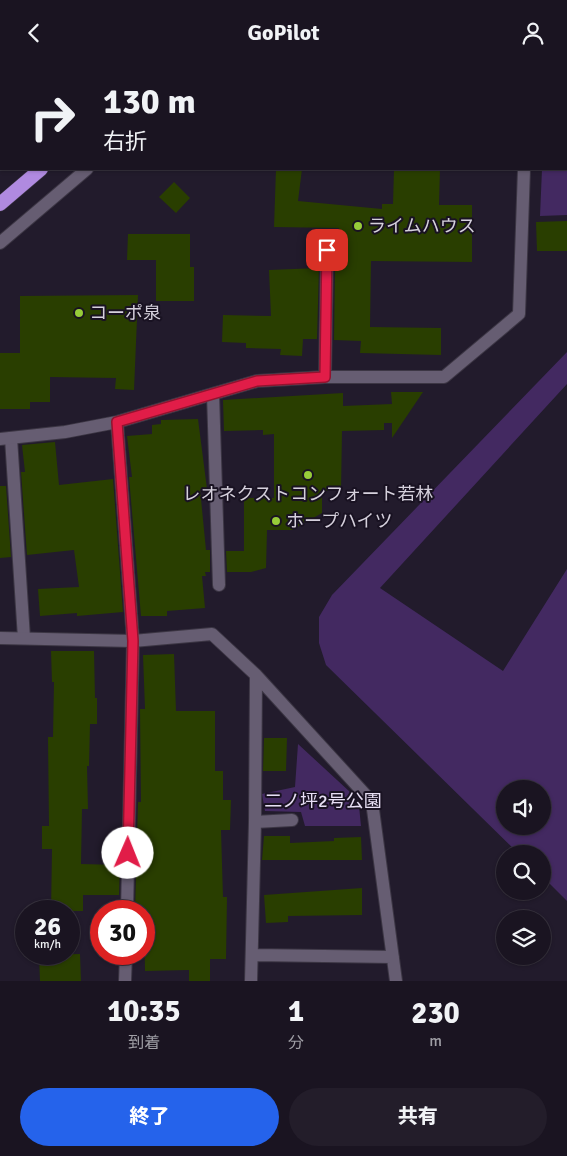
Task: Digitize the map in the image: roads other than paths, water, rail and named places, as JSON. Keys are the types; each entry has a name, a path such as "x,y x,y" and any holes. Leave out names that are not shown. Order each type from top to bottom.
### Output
{"highway":[{"path":"0,204 40,170"}],"street":[{"path":"0,243 86,170"},
{"path":"24,638 6,438 65,432 117,422 257,381 325,377 444,377 519,314 524,170"},
{"path":"325,377 327,250"},
{"path":"213,394 219,585"},
{"path":"117,422 133,641 126,900"},
{"path":"0,638 133,641 212,634 256,675 372,802 396,981"},
{"path":"251,981 256,675"},
{"path":"255,822 292,821"},
{"path":"252,955 393,957"},
{"path":"125,981 126,965"}],"place":[{"name":"ライムハウス","path":"358,226"},
{"name":"コーポ泉","path":"79,313"},
{"name":"レオネクストコンフォート若林","path":"308,475"},
{"name":"ホープハイツ","path":"276,521"}],"park label":[{"name":"二ノ坪2号公園","path":"323,801"}]}
